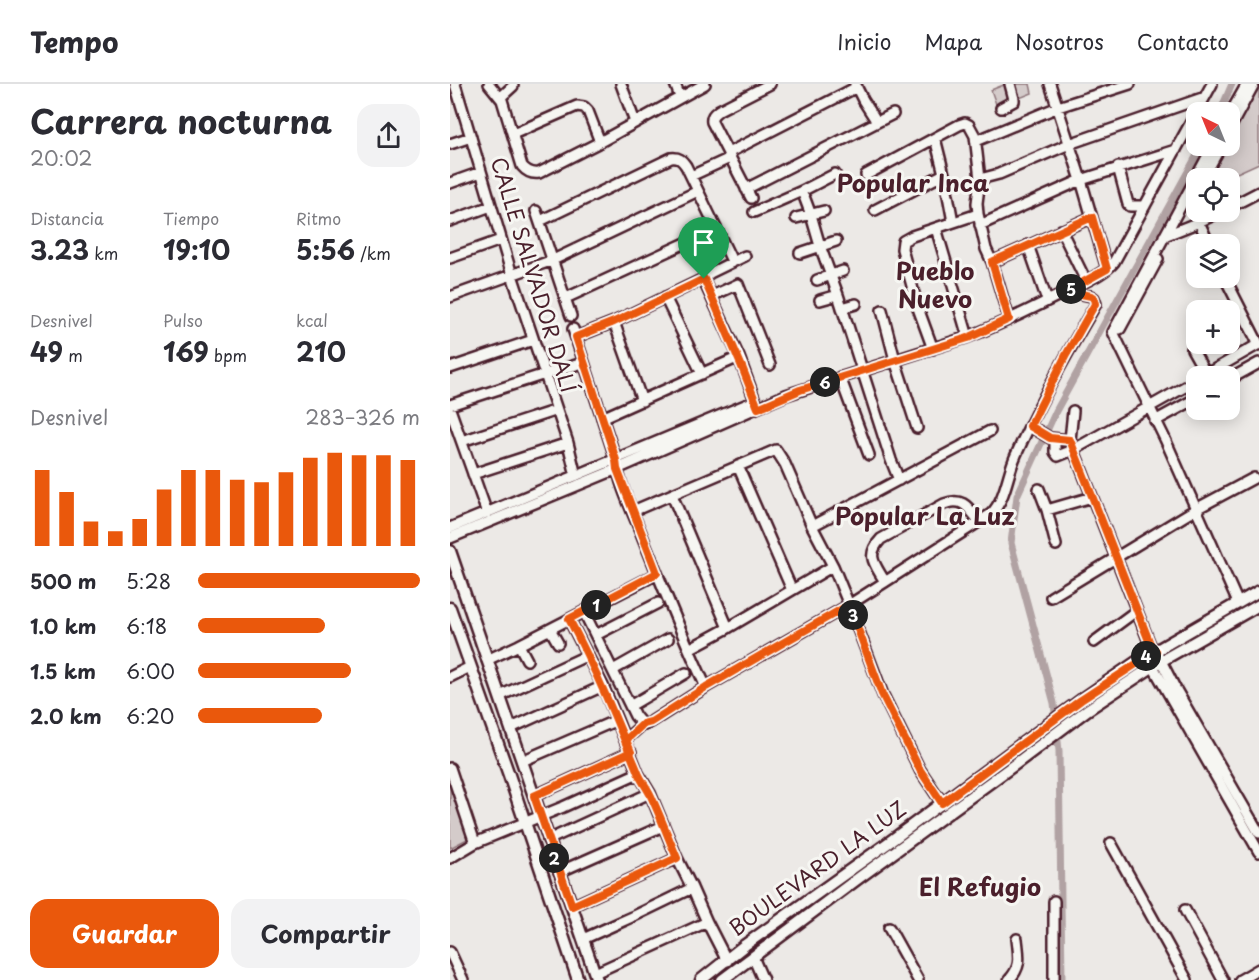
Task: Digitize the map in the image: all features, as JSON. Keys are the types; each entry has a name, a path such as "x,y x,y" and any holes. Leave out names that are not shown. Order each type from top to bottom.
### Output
{"main road":[{"path":"450,551 596,977"},
{"path":"450,568 462,599 469,606"},
{"name":"BOULEVARD LA LUZ","path":"701,980 745,945 1081,700 1259,591"},
{"name":"BOULEVARD LA LUZ","path":"722,980 1087,711 1155,655 1259,605"},
{"path":"450,608 578,980"},
{"path":"1081,700 1086,705 1087,711"},
{"path":"509,775 516,780 526,809 540,816"}],"street":[{"name":"CALLE SALVADOR DALÍ","path":"455,84 501,240 576,476"},
{"path":"489,84 501,97 522,166 532,173 539,173 600,142 705,84"},
{"path":"621,84 635,122"},
{"path":"675,84 680,97"},
{"path":"770,84 719,110 713,116 712,122 748,194 894,114"},
{"path":"1000,108 1014,101 1010,84"},
{"path":"1050,84 1107,269"},
{"path":"976,141 1058,107 1130,84"},
{"path":"450,538 756,404 968,338 1067,291 1107,269 1114,262 1212,84"},
{"path":"1237,102 1247,84"},
{"path":"1240,110 1254,84"},
{"path":"501,97 513,85"},
{"path":"691,176 856,86 862,100 877,122"},
{"path":"981,179 999,174 1069,144 1205,97"},
{"path":"450,108 461,104"},
{"path":"513,134 577,106 584,107 588,111 600,142"},
{"path":"866,175 959,125 965,123 969,125 975,136 981,179 977,203 980,225 1009,319"},
{"path":"450,144 471,137"},
{"path":"934,138 944,174 953,222"},
{"path":"980,225 1081,180 1176,150"},
{"path":"1208,156 1114,334 1165,439 1238,603"},
{"path":"540,221 671,158 681,159 732,261"},
{"path":"1118,168 1128,204 1145,206"},
{"path":"450,183 481,172"},
{"path":"754,212 835,174"},
{"path":"875,210 944,174"},
{"path":"450,297 553,260 698,191"},
{"path":"802,191 899,480"},
{"path":"1240,202 1259,192"},
{"path":"450,221 491,206"},
{"path":"1168,235 1186,206"},
{"path":"537,211 572,316"},
{"path":"796,218 824,211"},
{"path":"933,349 918,308 902,249 903,241 978,214"},
{"path":"992,262 1092,217"},
{"path":"1168,235 1198,222 1204,234"},
{"path":"936,228 968,338"},
{"path":"566,298 716,229"},
{"path":"1061,230 1086,281"},
{"path":"450,258 501,240"},
{"path":"800,253 836,242"},
{"path":"1028,245 1047,300"},
{"path":"706,687 681,633 633,511 575,333 614,322 704,279 732,261 745,256"},
{"path":"817,280 843,271"},
{"path":"704,279 756,404"},
{"path":"712,296 738,284 770,365"},
{"path":"1220,366 1259,344 1230,288"},
{"path":"626,740 647,723 706,687 849,605 996,509 1014,457 1032,427 1066,355 1095,304 1091,296 1067,291"},
{"path":"820,300 838,295"},
{"path":"665,297 702,374"},
{"path":"842,308 856,304"},
{"path":"882,310 917,428"},
{"path":"614,322 642,401"},
{"path":"450,368 533,340"},
{"path":"602,418 738,357"},
{"path":"487,513 450,407 583,363"},
{"path":"1240,373 1259,363"},
{"path":"840,377 869,455"},
{"path":"1053,438 1057,456 1072,445 1186,386"},
{"path":"1155,421 1186,404"},
{"path":"462,441 557,411"},
{"path":"1073,411 1072,445 1155,655 1259,833"},
{"path":"1032,427 1072,445"},
{"path":"812,526 990,431"},
{"path":"473,474 567,443"},
{"path":"633,511 776,450 795,484 812,526 833,566 882,694 920,770 942,803"},
{"path":"450,528 576,476 616,464"},
{"path":"738,466 792,590"},
{"path":"1051,597 1196,509 1254,478"},
{"path":"1039,489 1056,545"},
{"path":"672,495 728,628"},
{"path":"1047,510 1092,497"},
{"path":"885,582 872,555 874,547 881,539 953,501 963,502 979,521"},
{"path":"689,649 833,566"},
{"path":"487,660 657,573"},
{"path":"596,635 658,603"},
{"path":"1094,642 1136,611"},
{"path":"584,612 635,716 647,723"},
{"path":"569,619 603,686 638,773 650,793 677,858 727,961"},
{"path":"550,629 558,643"},
{"path":"613,670 668,639"},
{"path":"519,645 527,660"},
{"path":"1155,655 1157,674 1259,852"},
{"path":"500,696 588,656"},
{"path":"450,677 470,667"},
{"path":"630,706 686,673"},
{"path":"511,728 603,686"},
{"path":"522,761 617,720"},
{"path":"534,796 631,752"},
{"path":"450,768 475,843"},
{"path":"450,858 475,843 638,773"},
{"path":"548,840 650,793"},
{"path":"559,872 663,826"},
{"path":"1111,843 1187,980"},
{"path":"572,906 677,858"},
{"path":"583,939 692,888"},
{"path":"1054,901 1054,980"},
{"path":"1185,910 1224,980"},
{"path":"596,977 707,922"},
{"path":"889,928 918,980"},
{"path":"1009,980 1020,961 1017,939"},
{"path":"450,952 463,980"},
{"path":"753,957 763,980"},
{"path":"1240,980 1259,969"}],"shaded area":[{"path":"1006,84 1030,84 1032,93 997,107 991,90"},
{"path":"1259,84 1259,163 1240,172 1240,168 1213,168 1218,156 1240,156 1240,114"},
{"path":"450,775 471,837 450,848"}],"waterway":[{"path":"1224,102 1232,84"},
{"path":"1062,980 1059,751 1054,703 1011,543 1017,496 1056,411 1196,156"}],"district":[{"name":"Popular Inca","path":"913,184"},
{"name":"Pueblo Nuevo","path":"935,286"},
{"name":"Popular La Luz","path":"925,517"},
{"name":"El Refugio","path":"980,888"}],"route":[{"path":"704,279 614,322 576,337 617,469 657,573 569,619 603,686 631,752 638,773 650,793 677,858 572,906 534,796 631,752 626,740 643,724 651,722 706,687 849,605 882,694 920,770 942,803 1081,700 1156,651 1151,646 1136,611 1070,440 1050,438 1030,426 1095,304 1091,296 1067,291 1107,269 1092,217 992,262 1009,319 968,338 800,390 758,408 704,279"}]}
